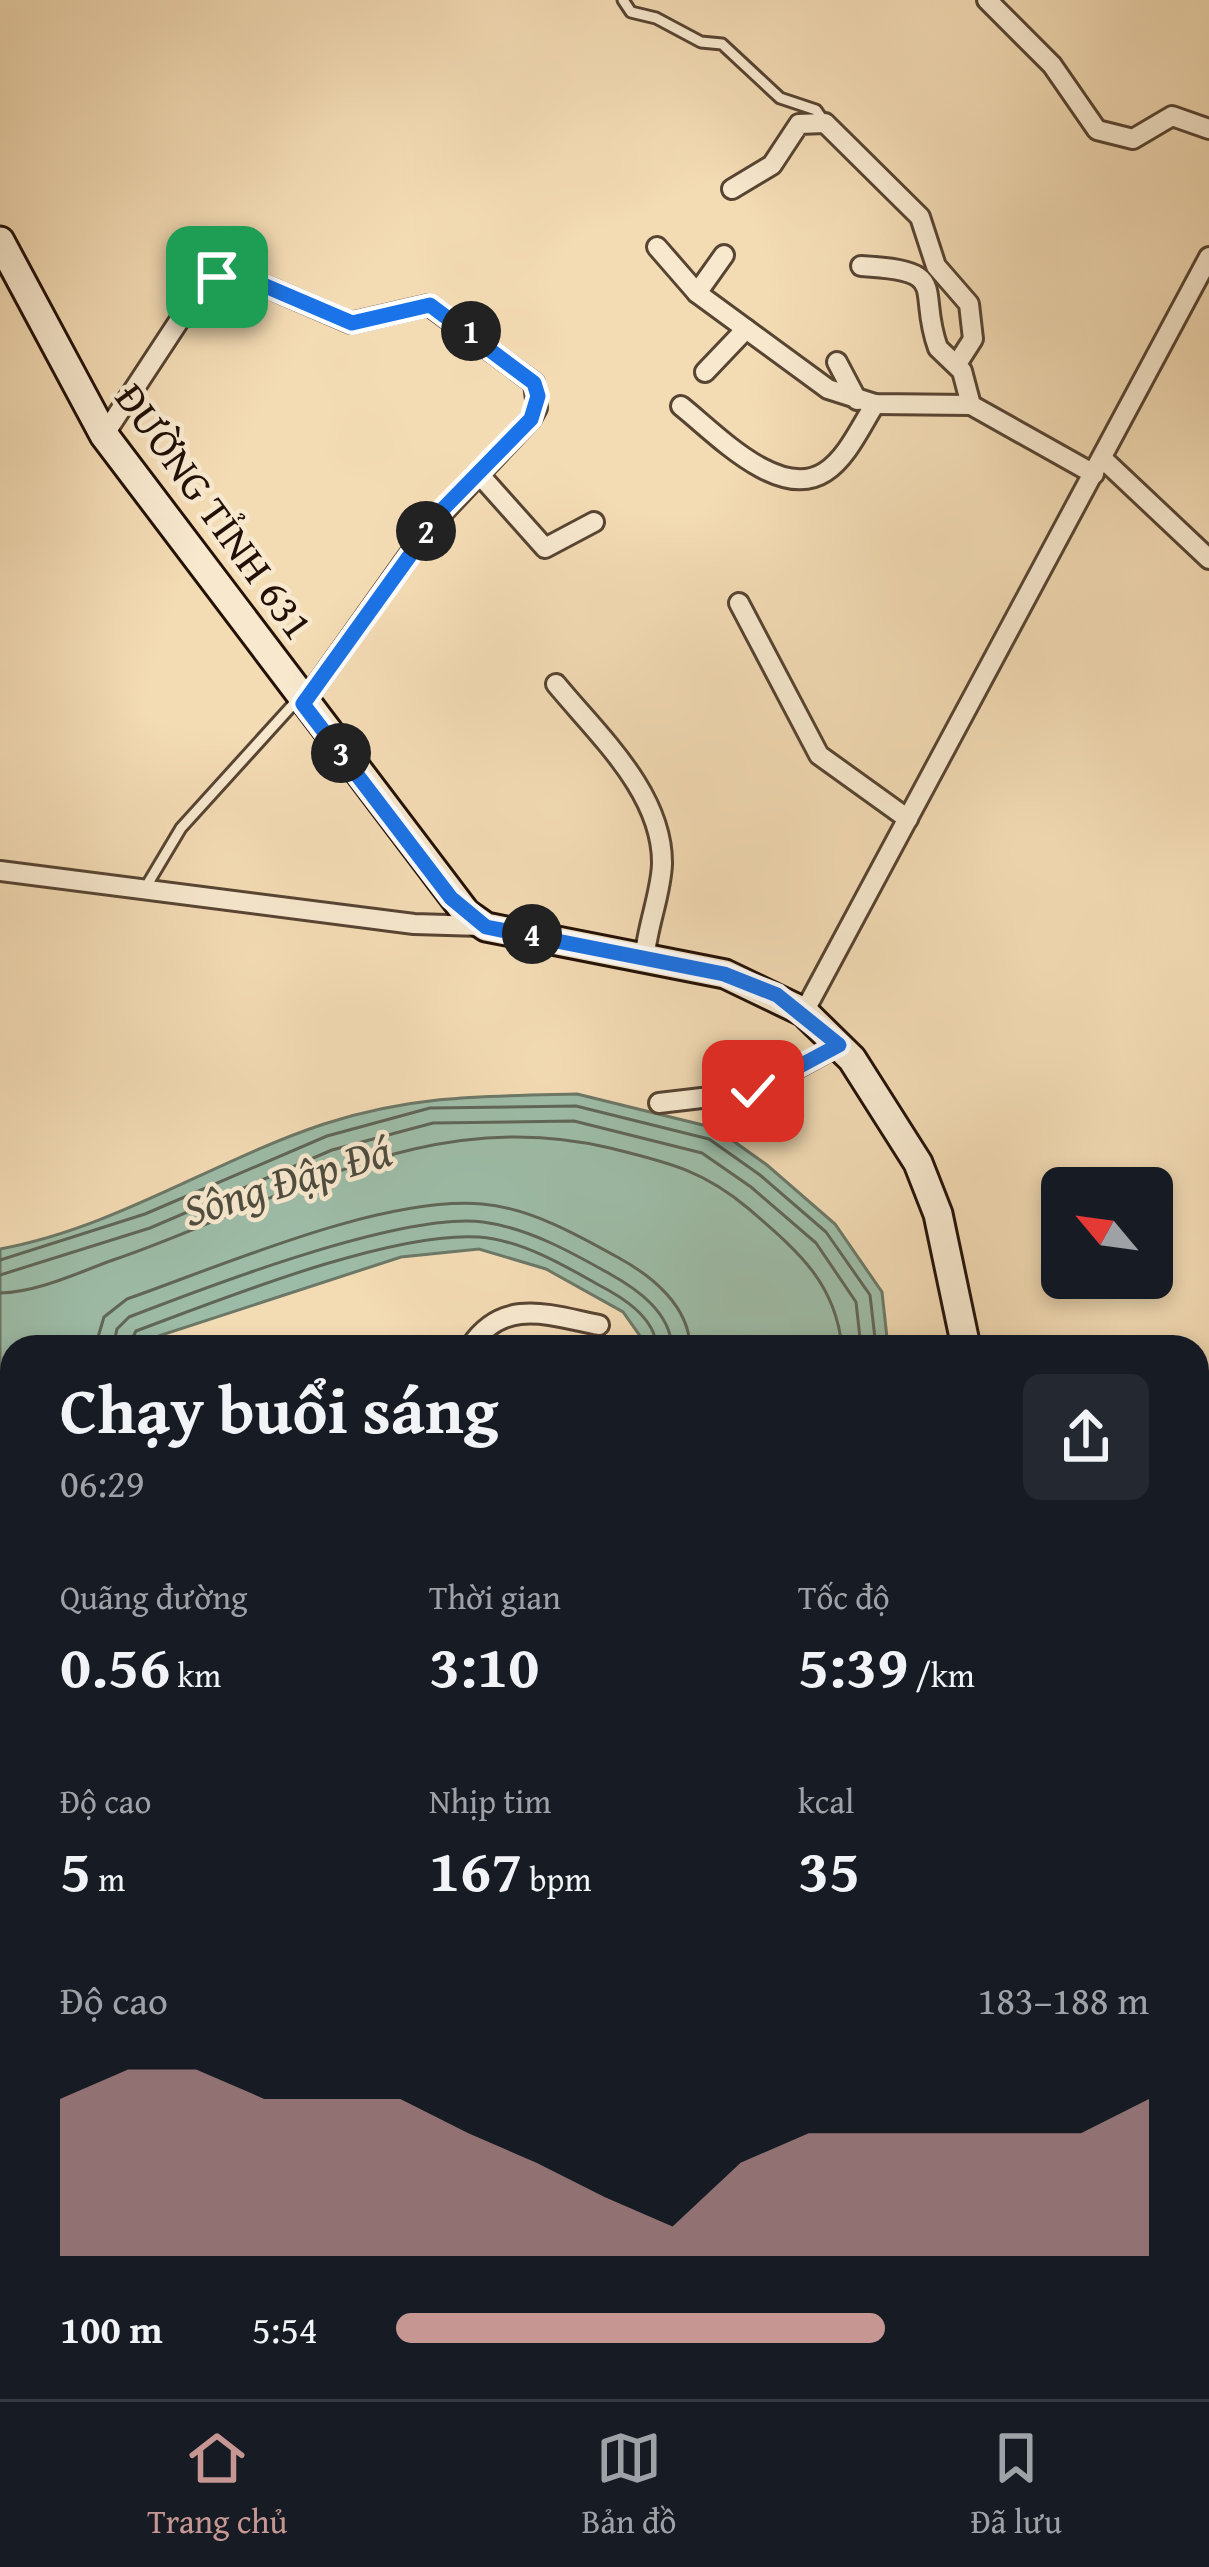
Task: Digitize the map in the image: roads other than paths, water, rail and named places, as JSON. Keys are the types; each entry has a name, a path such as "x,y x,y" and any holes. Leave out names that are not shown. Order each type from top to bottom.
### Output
{"main road":[{"name":"ĐƯỜNG TỈNH 631","path":"0,241 104,435 451,898 486,927"},
{"path":"486,927 645,954 752,984 804,1012 839,1045 929,1187 963,1335"}],"street":[{"path":"986,0 1052,65 1088,121 1107,136 1133,139 1172,116 1209,129"},
{"path":"732,189 772,165 799,124 825,123 920,217 936,266 970,304 973,339 957,364"},
{"path":"657,247 697,293 811,379 866,402 971,405 1098,466 1209,559"},
{"path":"697,293 724,255"},
{"path":"804,1012 1209,257"},
{"path":"861,266 901,268 920,279 933,301 938,348 957,364 971,405"},
{"path":"104,435 196,295 217,277 256,282 352,323 430,305 526,373 538,396 537,408 427,530 301,701"},
{"path":"705,372 746,329"},
{"path":"836,362 866,402"},
{"path":"681,406 756,463 799,480 826,472 866,402"},
{"path":"478,474 545,548 594,522"},
{"path":"740,603 819,755 908,819"},
{"path":"556,684 627,770 656,829 662,870 645,954"},
{"path":"0,871 414,924 486,927"},
{"path":"659,1102 753,1091 839,1045"},
{"path":"478,1335 513,1312 599,1325"}],"lane":[{"path":"623,0 631,12 656,18 701,42 722,44 780,98 816,110 825,123"},
{"path":"144,890 181,827 301,701"}],"water":[{"name":"Sông Đập Đá","path":"577,1094 715,1128 835,1224 882,1292 887,1335 639,1335 623,1312 546,1269 479,1249 401,1257 162,1335 0,1335 0,1249 84,1226 284,1139 357,1114 512,1095"}]}
